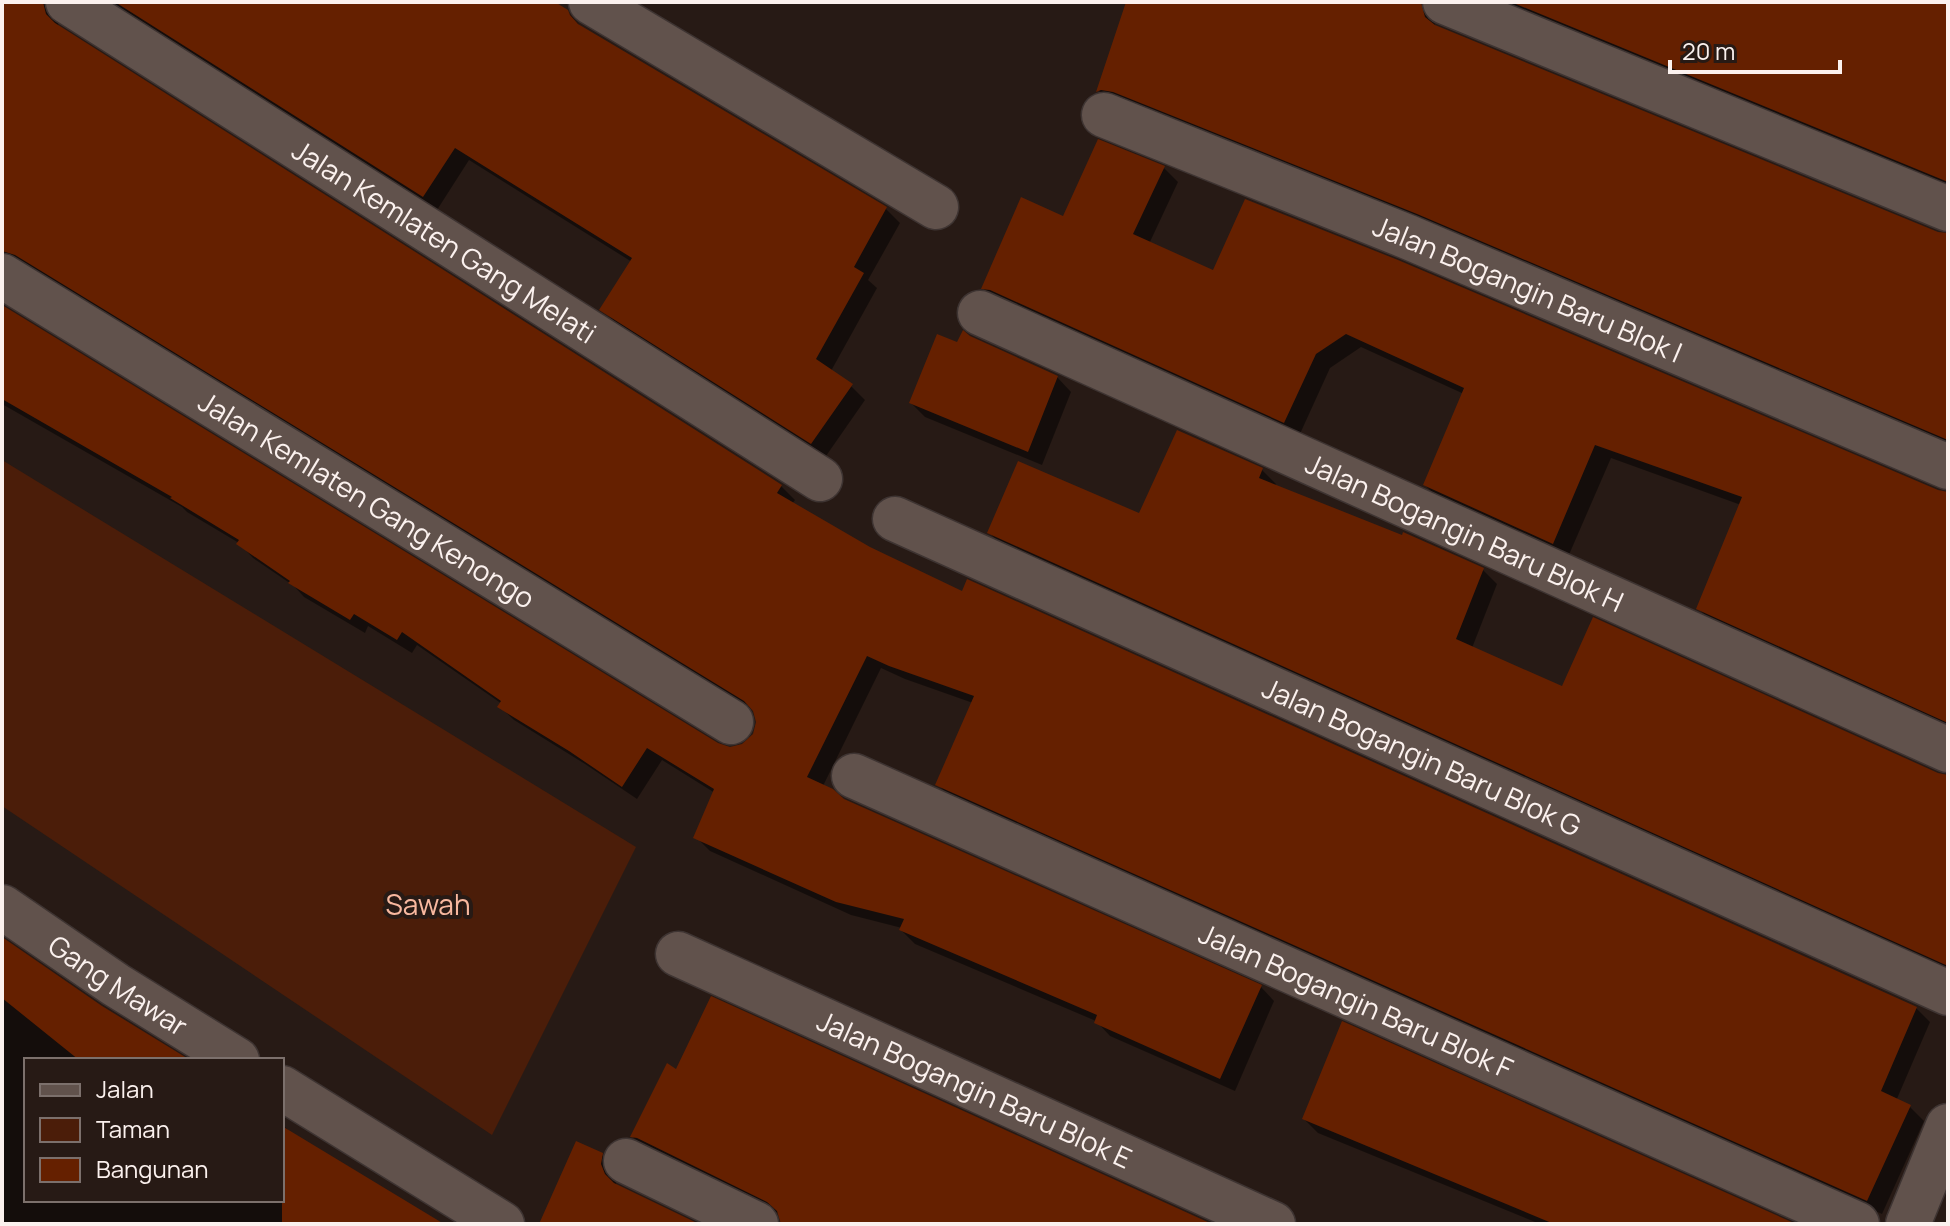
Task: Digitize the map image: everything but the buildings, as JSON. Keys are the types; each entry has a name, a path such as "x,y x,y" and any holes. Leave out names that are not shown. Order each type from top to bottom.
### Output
{"street":[{"name":"Jalan Kemlaten Gang Melati","path":"68,2 820,479"},
{"path":"591,2 936,207"},
{"path":"1445,2 1948,209"},
{"name":"Jalan Bogangin Baru Blok I","path":"1104,115 1408,237 1948,467"},
{"name":"Jalan Kemlaten Gang Kenongo","path":"2,276 731,722"},
{"name":"Jalan Bogangin Baru Blok H","path":"980,313 1948,750"},
{"name":"Jalan Bogangin Baru Blok G","path":"895,519 1948,993"},
{"name":"Jalan Bogangin Baru Blok F","path":"854,776 1857,1224"},
{"name":"Gang Mawar","path":"2,907 116,985 234,1058"},
{"name":"Jalan Bogangin Baru Blok E","path":"678,954 1273,1224"},
{"path":"284,1089 502,1224"},
{"path":"1908,1224 1948,1126"},
{"path":"626,1161 756,1224"}],"green space":[{"name":"Sawah","path":"2,460 636,847 492,1135 2,806"}]}
